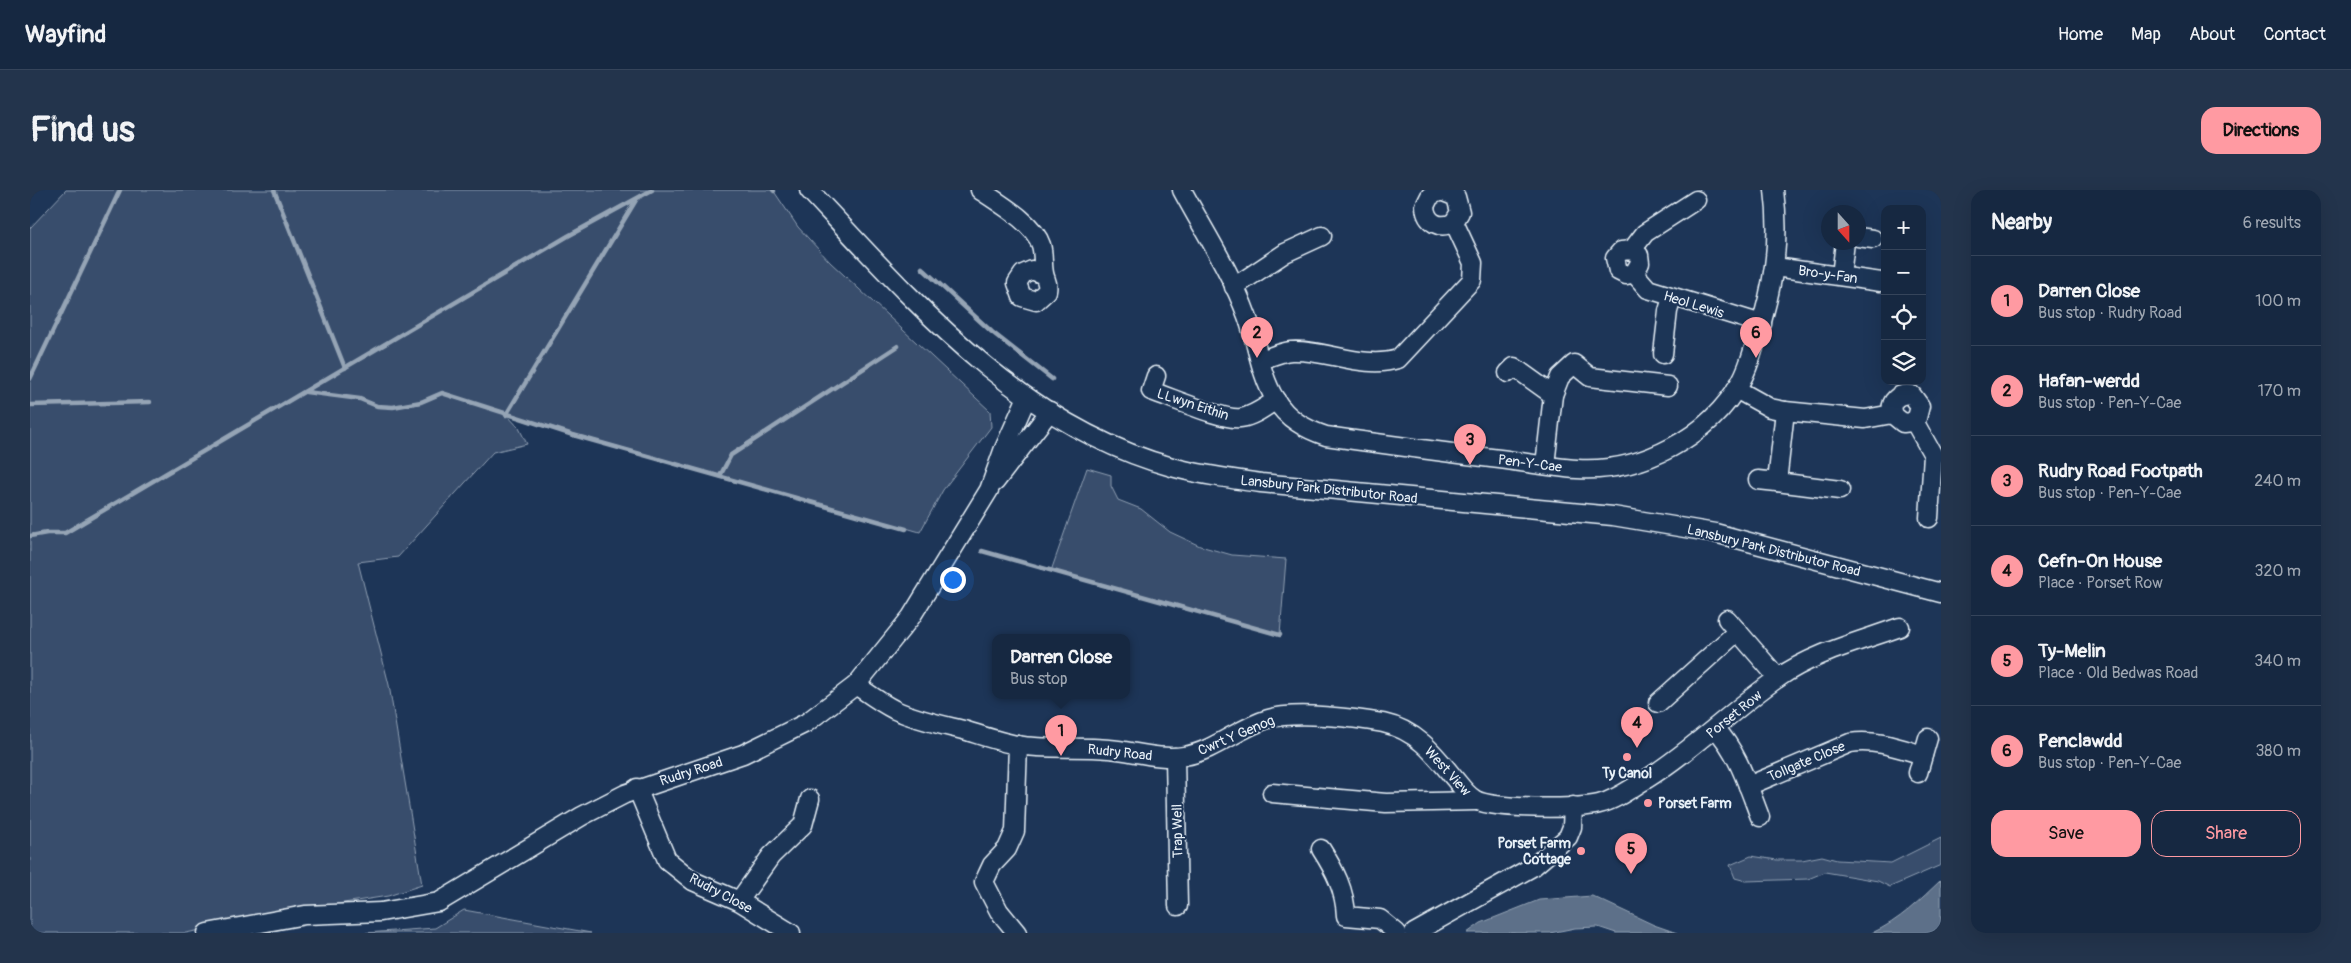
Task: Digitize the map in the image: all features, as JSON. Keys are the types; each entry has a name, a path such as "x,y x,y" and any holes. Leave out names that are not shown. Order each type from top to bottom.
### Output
{"street":[{"name":"Lansbury Park Distributor Road","path":"809,190 894,282 980,362 1027,397 1085,432 1172,467 1215,476 1270,484 1613,516 1715,533 1941,594"},
{"path":"980,190 1015,215 1040,242 1044,275"},
{"name":"Pen-Y-Cae","path":"1182,190 1234,287 1247,316 1276,400 1305,429 1326,436 1578,469 1615,466 1655,456 1692,435 1706,424 1736,389 1748,366 1772,290 1778,224 1774,190"},
{"name":"Heol Lewis","path":"1696,200 1645,233 1632,250 1620,251 1614,262 1621,274 1634,273 1648,289 1672,298 1762,324"},
{"path":"1261,360 1290,351 1387,362 1398,359 1472,280 1473,263 1454,222"},
{"path":"1234,287 1285,253 1322,236"},
{"path":"1841,276 1844,250"},
{"name":"Bro-y-Fan","path":"1775,267 1881,282"},
{"path":"1663,354 1668,311 1672,298"},
{"path":"1545,465 1553,395 1560,377 1574,364 1590,377 1668,386"},
{"path":"1508,373 1514,367 1553,395"},
{"name":"LLwyn Eithin","path":"1156,376 1151,391 1226,417 1241,418 1256,412 1276,400"},
{"path":"1736,389 1770,408 1865,419 1892,414 1903,423 1914,421 1919,415 1920,406 1912,396 1898,397 1892,404 1892,414"},
{"path":"988,490 1027,397"},
{"path":"1777,482 1785,411"},
{"path":"856,685 911,617 988,490 1015,459 1050,412"},
{"path":"1914,421 1930,446 1934,460 1928,518"},
{"path":"1758,480 1840,490"},
{"path":"1658,703 1732,625 1778,678"},
{"name":"Porset Row","path":"1573,806 1601,804 1618,797 1677,760 1778,678 1830,651 1900,627"},
{"name":"Rudry Road","path":"207,933 305,915 381,912 439,902 582,816 638,788 764,745 814,718 856,685 879,701 902,713 1018,745 1106,749 1175,757"},
{"name":"Cwrt Y Genog","path":"1175,757 1208,748 1268,718 1298,716"},
{"name":"West View","path":"1298,716 1363,720 1390,725 1409,732 1433,751 1464,789 1477,801 1499,806 1573,806"},
{"path":"1715,728 1729,745 1760,816"},
{"path":"1918,773 1928,738"},
{"name":"Tollgate Close","path":"1748,786 1850,743 1865,741 1882,743 1923,755"},
{"path":"1017,933 999,911 984,882 992,865 1007,849 1015,831 1018,745"},
{"name":"Trap Well","path":"1175,757 1178,906"},
{"name":"Rudry Close","path":"638,788 667,860 693,880 739,901 791,933"},
{"path":"1272,794 1386,802 1477,801"},
{"path":"739,901 771,856 803,825 810,799"},
{"path":"1414,933 1534,866 1568,837 1572,827 1573,806"},
{"path":"1321,849 1341,884 1346,916 1380,919 1397,933"}],"shaded area":[{"path":"66,190 773,190 798,227 830,262 990,411 991,427 943,490 920,532 507,415 519,428 527,444 493,452 398,557 358,562 389,685 422,885 388,896 293,911 186,933 30,933 30,228"},
{"path":"1087,468 1111,475 1111,486 1118,500 1141,509 1170,532 1200,546 1232,555 1286,559 1280,635 1051,571"},
{"path":"1941,838 1941,865 1890,887 1878,881 1825,872 1808,879 1746,881 1735,878 1730,865 1751,856 1777,860 1802,860 1822,856 1837,860 1891,863"},
{"path":"1941,880 1941,927 1931,933 1872,933 1900,916"},
{"path":"1592,896 1654,925 1677,933 1616,933 1598,927 1575,928 1550,933 1467,933 1481,923 1539,900"},
{"path":"464,910 591,933 366,933 435,928"}],"waterway":[{"path":"30,379 120,190"},
{"path":"274,190 345,368"},
{"path":"30,536 47,533 65,533 568,236 652,190"},
{"path":"506,415 636,200"},
{"path":"922,268 992,332 1052,379"},
{"path":"720,476 731,455 898,346"},
{"path":"306,392 360,399 377,406 393,407 421,402 442,393 573,435 906,529"},
{"path":"30,405 150,402"},
{"path":"982,551 1280,635"}],"place":[{"name":"Hafan-werdd","path":"1257,358"},
{"name":"Penclawdd","path":"1756,358"},
{"name":"Rudry Road Footpath","path":"1470,465"},
{"name":"Cefn-On House","path":"1637,748"},
{"name":"Darren Close","path":"1061,756"},
{"name":"Ty Canol","path":"1627,757"},
{"name":"Porset Farm","path":"1648,803"},
{"name":"Porset Farm Cottage","path":"1581,851"},
{"name":"Ty-Melin","path":"1631,874"}]}
